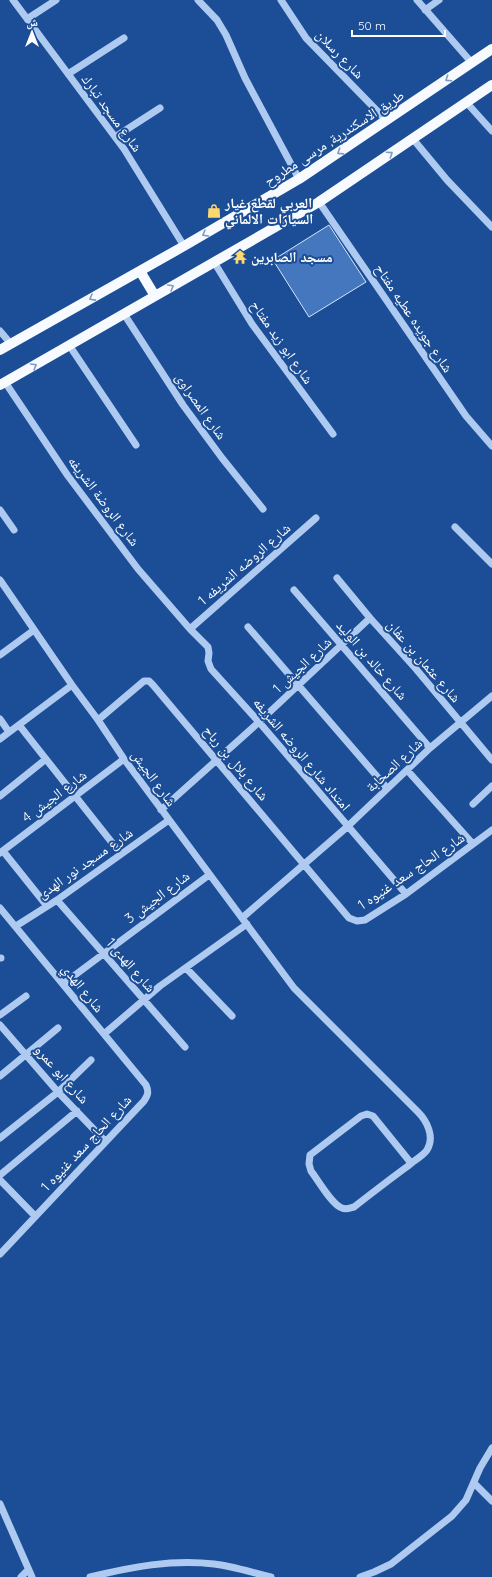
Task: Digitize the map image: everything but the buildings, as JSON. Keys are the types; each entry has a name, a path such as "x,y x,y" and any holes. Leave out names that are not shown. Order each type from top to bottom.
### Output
{"main road":[{"name":"طريق الاسكندرية, مرسى مطروح","path":"0,350 299,179 388,121 492,49"},
{"path":"2,384 319,202 492,85"},
{"path":"140,271 155,296"}],"street":[{"name":"شارع مسجد تبارك","path":"13,0 124,149 184,246"},
{"path":"27,19 56,0"},
{"path":"198,0 217,20 226,35 245,78 299,179"},
{"name":"شارع رسلان","path":"281,0 306,38 388,121"},
{"path":"417,0 472,63"},
{"path":"425,10 439,0"},
{"path":"68,74 124,38"},
{"path":"466,102 492,131"},
{"path":"115,137 160,108"},
{"path":"413,138 447,180 492,227"},
{"name":"شارع جويده عطيه مفتاح","path":"319,202 466,416 492,446"},
{"name":"شارع ابو زيد مفتاح","path":"214,262 252,324 333,434"},
{"name":"شارع المصراوى","path":"124,314 183,405 222,458 263,509"},
{"path":"0,331 11,344"},
{"path":"69,345 136,445"},
{"name":"شارع الروضة الشريفه","path":"2,384 68,476 138,569 190,629"},
{"path":"0,510 14,530"},
{"name":"شارع الروضه الشريفه 1","path":"190,629 316,518"},
{"path":"455,527 492,564"},
{"name":"شارع عثمان بن عفان","path":"337,578 492,760"},
{"name":"شارع الجيش","path":"0,580 124,759 294,988 425,1119 429,1130 430,1140 427,1151 354,1207 343,1209 336,1205 312,1171 309,1160 310,1155 361,1116 367,1114 373,1116 411,1163"},
{"name":"شارع خالد بن الوليد","path":"294,590 430,748"},
{"name":"شارع الجيش 1","path":"161,810 217,761 370,618"},
{"path":"248,627 388,788"},
{"name":"امتداد شارع الروضه الشريفه","path":"190,629 208,646 208,661 211,669 259,722 347,827 406,894"},
{"path":"0,655 34,630"},
{"name":"شارع بلال بن رباح","path":"98,720 144,681 149,681 344,911"},
{"path":"0,739 72,685"},
{"name":"شارع الصحابة","path":"104,1034 144,1000 244,921 347,827 430,748 492,696"},
{"path":"0,719 9,732"},
{"path":"19,724 121,854"},
{"path":"0,796 46,759"},
{"name":"شارع الجيش 4","path":"2,852 124,759"},
{"path":"407,770 473,844"},
{"path":"473,804 492,786"},
{"name":"شارع مسجد نور الهدى","path":"16,926 57,900 169,820"},
{"name":"شارع الحاج سعد غنيوه 1","path":"344,911 350,918 357,921 366,920 406,894 492,830"},
{"path":"2,852 47,906"},
{"name":"شارع الجيش 3","path":"63,984 209,875"},
{"name":"شارع الهدى 1","path":"57,900 185,1047"},
{"name":"شارع الهدي","path":"0,908 146,1085"},
{"path":"186,968 232,1016"},
{"path":"0,1015 26,996"},
{"name":"شارع ابو عمرو","path":"0,1025 27,1054 58,1092 105,1141"},
{"path":"0,1076 58,1028"},
{"path":"0,1138 58,1092 91,1060"},
{"name":"شارع الحاج سعد غنيوه 1","path":"0,1254 147,1096 148,1090 146,1085"},
{"path":"0,1175 77,1111"},
{"path":"0,1180 35,1216"},
{"path":"360,1577 390,1564 452,1516 466,1500 480,1468 492,1448"},
{"path":"474,1483 492,1501"},
{"path":"1,1508 30,1574 21,1577"},
{"path":"90,1577 134,1567 161,1563 180,1563 215,1564 271,1577"}],"place":[{"name":"العربي لقطع غيار السيارات الالماني","path":"214,211"},
{"name":"مسجد الصابرين","path":"240,257"}]}
